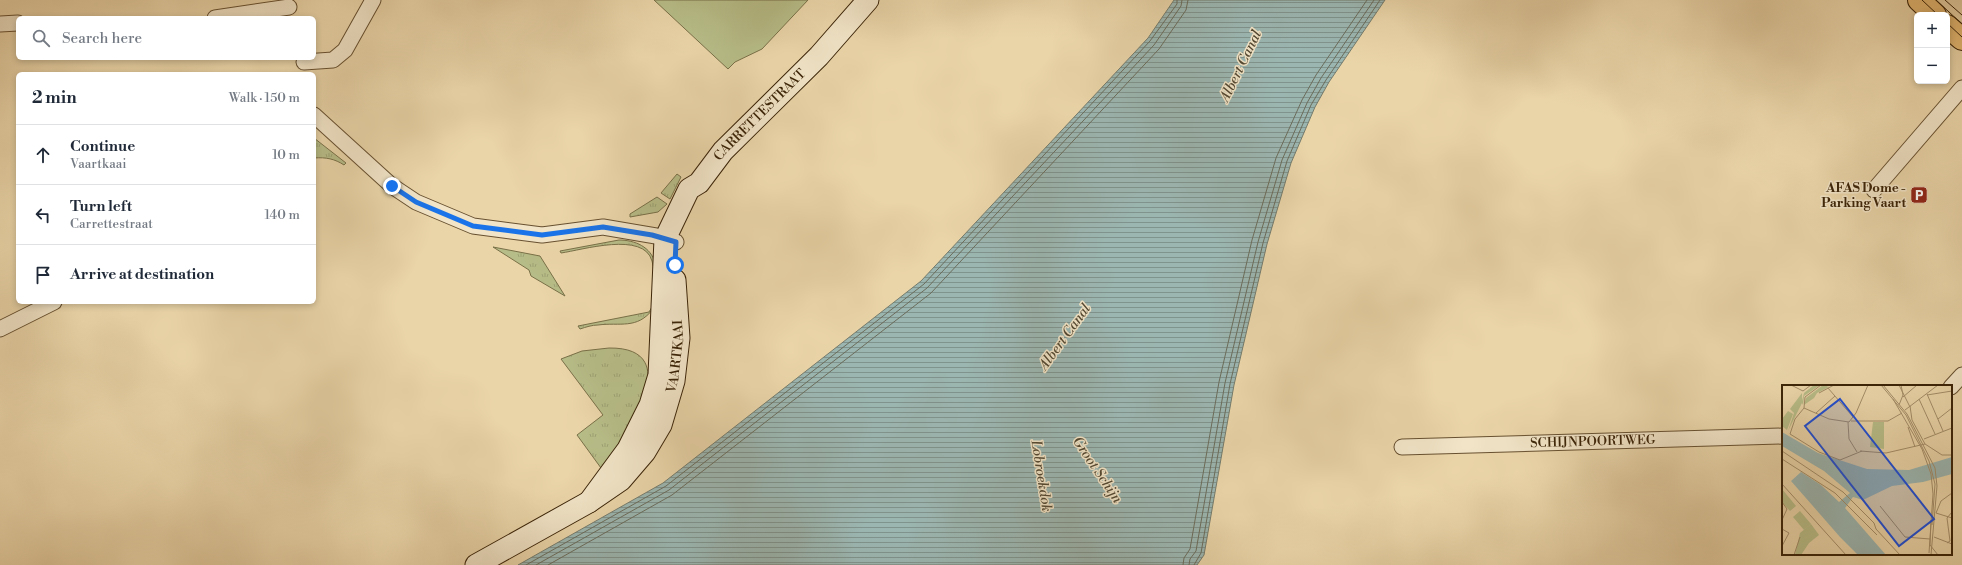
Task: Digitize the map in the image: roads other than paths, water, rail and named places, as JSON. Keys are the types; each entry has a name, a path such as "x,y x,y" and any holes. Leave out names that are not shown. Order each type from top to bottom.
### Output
{"main road":[{"path":"1919,0 1932,12"},
{"path":"1950,29 1962,39"}],"street":[{"path":"303,65 333,60 345,50 373,0"},
{"name":"CARRETTESTRAAT","path":"699,183 723,151 819,56 868,0"},
{"path":"230,16 289,8"},
{"path":"0,24 16,24"},
{"path":"1874,190 1962,88"},
{"path":"316,117 392,186 416,202 473,226 542,235 603,227 618,228 671,240"},
{"name":"VAARTKAAI","path":"476,565 589,502 632,443 650,405 659,374 671,240 694,203 699,183"},
{"path":"0,329 50,304"},
{"path":"1952,386 1962,375"},
{"name":"SCHIJNPOORTWEG","path":"1402,447 1782,436"}],"water":[{"path":"1174,0 1385,0 1329,82 1315,107 1291,163 1267,244 1234,385 1204,555 1197,565 518,565 663,483 921,281 1148,38"}],"tram line":[{"path":"1922,0 1935,12"},
{"path":"1936,0 1962,24"},
{"path":"1945,0 1962,15"},
{"path":"1950,26 1962,37"}],"place":[{"name":"AFAS Dome - Parking Vaart","path":"1919,195"}],"water label":[{"name":"Albert Canal","path":"1241,66"},
{"name":"Albert Canal","path":"1065,337"},
{"name":"Groot Schijn","path":"1097,470"},
{"name":"Lobroekdok","path":"1041,476"}]}
